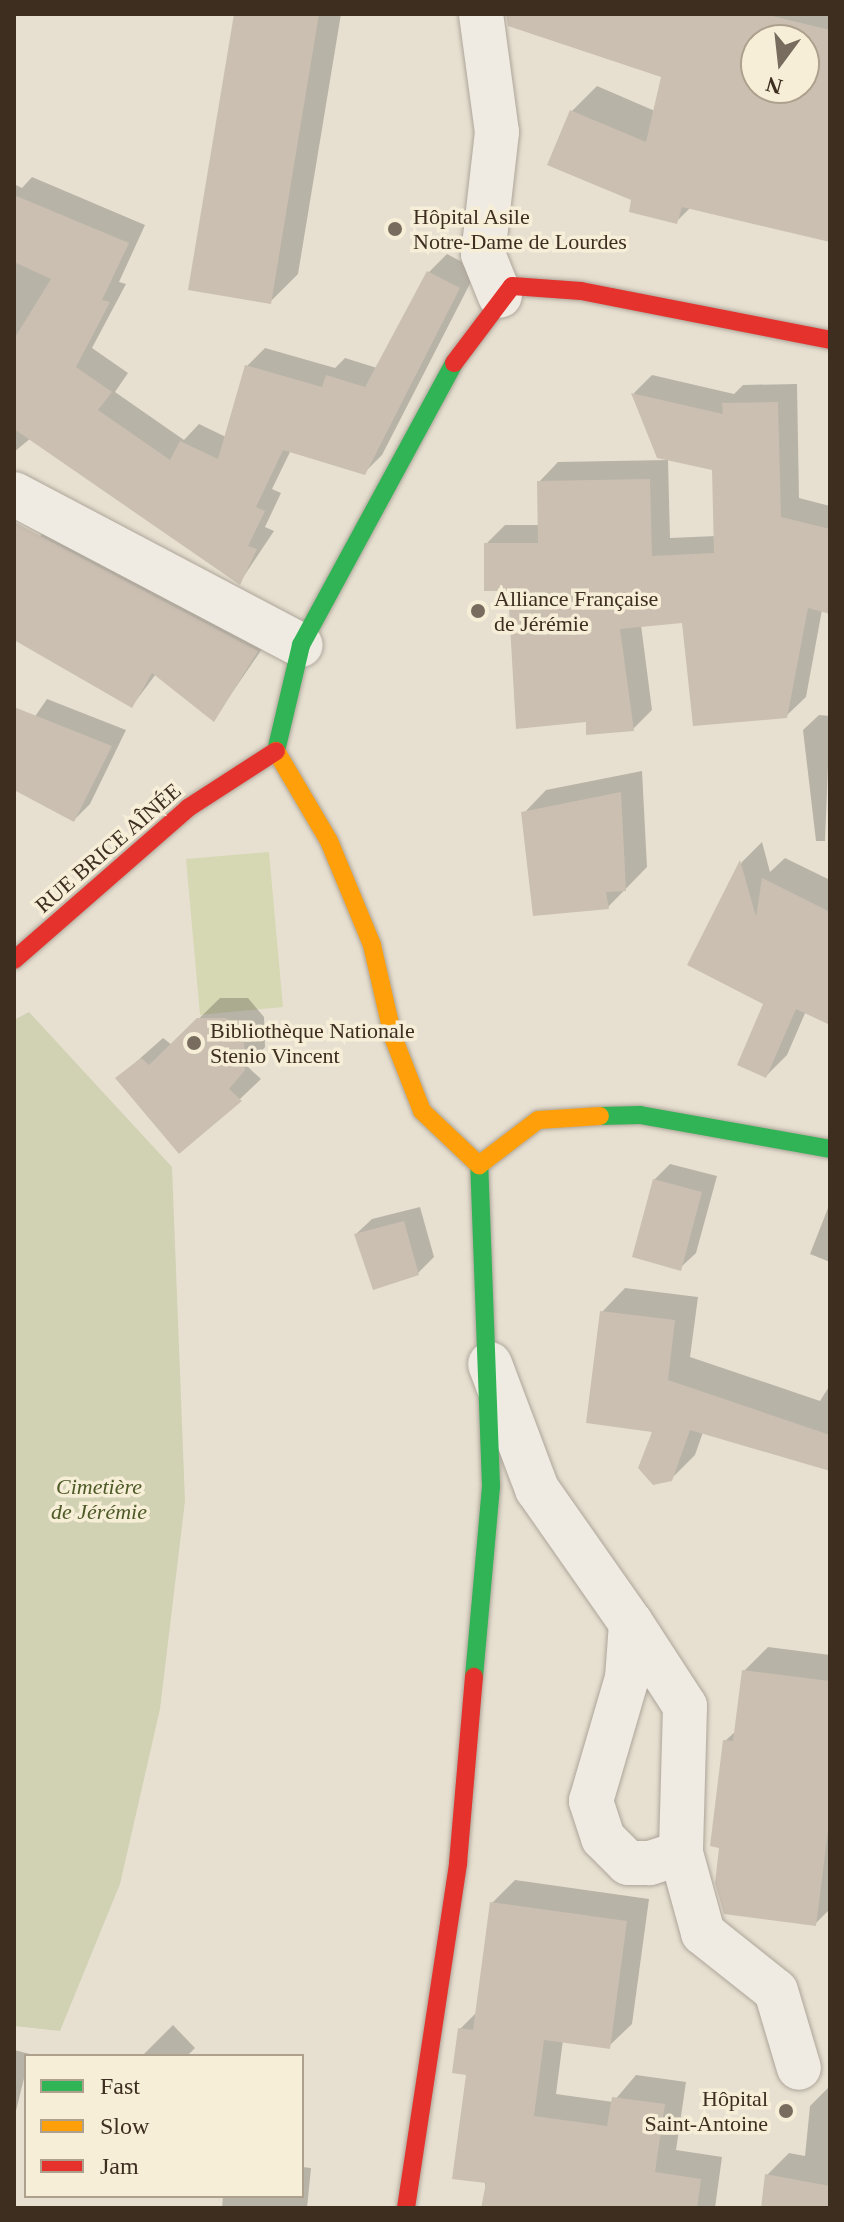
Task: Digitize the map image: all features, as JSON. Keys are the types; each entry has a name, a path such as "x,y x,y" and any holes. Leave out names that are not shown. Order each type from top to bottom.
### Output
{"street":[{"path":"481,14 497,132 483,254 500,296"},
{"path":"406,2208 458,1863 491,1486 479,1165 422,1111 393,1037 372,945 329,841 276,751 301,645 471,331 512,286 581,291 830,340"},
{"path":"14,494 301,645"},
{"name":"RUE BRICE AÎNÉE","path":"14,960 188,808 276,751"},
{"path":"479,1165 538,1120 583,1116 672,1119 830,1149"},
{"path":"484,1351 537,1489 685,1706 681,1853 703,1933 776,1991 799,2068"},
{"path":"631,1623 627,1678 591,1801 603,1838 628,1863 681,1853"}],"green space":[{"path":"269,852 283,1007 200,1015 186,859"},
{"name":"Cimetière de Jérémie","path":"29,1012 172,1167 185,1501 160,1709 120,1884 60,2031 14,2026 14,1020"}],"building":[{"path":"234,14 319,14 271,304 188,290"},
{"path":"506,14 764,14 805,24 740,24 740,104 820,104 820,28 830,30 830,242 682,207 677,224 629,212 631,200 547,165 570,110 646,142 661,77 508,26"},
{"path":"14,195 129,243 102,300 110,302 76,367 112,392 98,410 170,460 180,441 218,459 245,365 322,387 326,375 365,387 427,271 460,288 365,475 283,450 256,507 265,511 248,546 257,549 240,585 14,429 14,339 51,279 14,262"},
{"path":"631,393 723,414 722,403 778,402 781,517 830,529 830,614 808,608 787,718 693,726 682,623 620,629 634,731 586,735 586,722 516,729 508,591 484,591 484,543 538,543 537,481 650,479 652,556 714,553 712,470 657,458"},
{"path":"14,522 258,651 214,722 152,673 132,708 14,640"},
{"path":"14,707 112,746 74,822 14,790"},
{"path":"621,792 626,891 606,892 609,909 533,916 521,812"},
{"path":"740,860 756,917 762,878 830,912 830,1025 796,1009 766,1078 737,1065 763,1004 687,965"},
{"path":"197,1018 226,1018 244,1038 245,1070 229,1089 242,1101 179,1154 115,1078 141,1058 149,1065"},
{"path":"653,1179 702,1192 681,1271 632,1257"},
{"path":"404,1221 419,1275 373,1290 354,1234"},
{"path":"600,1311 675,1320 668,1380 830,1435 830,1471 690,1430 672,1481 653,1485 638,1468 652,1432 586,1423"},
{"path":"742,1670 830,1681 830,1815 816,1926 724,1914 715,1883 719,1848 710,1846 723,1740 733,1741"},
{"path":"490,1902 627,1921 610,2049 544,2040 534,2116 607,2126 612,2097 665,2104 655,2172 701,2179 697,2208 481,2208 486,2183 452,2179 466,2075 452,2073 458,2028 473,2030"},
{"path":"765,2174 830,2186 830,2208 761,2208"}],"traffic: fast":[{"path":"276,751 301,645 454,363"},
{"path":"600,1116 640,1115 830,1149"},
{"path":"474,1677 491,1486 479,1165"}],"traffic: slow":[{"path":"276,751 329,841 372,945 393,1037 422,1111 479,1165 538,1120 600,1116"}],"traffic: jam":[{"path":"454,363 512,286 581,291 830,340"},
{"path":"14,960 188,808 276,751"},
{"path":"406,2208 458,1863 474,1677"}],"place":[{"name":"Hôpital Asile Notre-Dame de Lourdes","path":"395,229"},
{"name":"Alliance Française de Jérémie","path":"478,611"},
{"name":"Bibliothèque Nationale Stenio Vincent","path":"194,1043"},
{"name":"Hôpital Saint-Antoine","path":"786,2111"}]}
